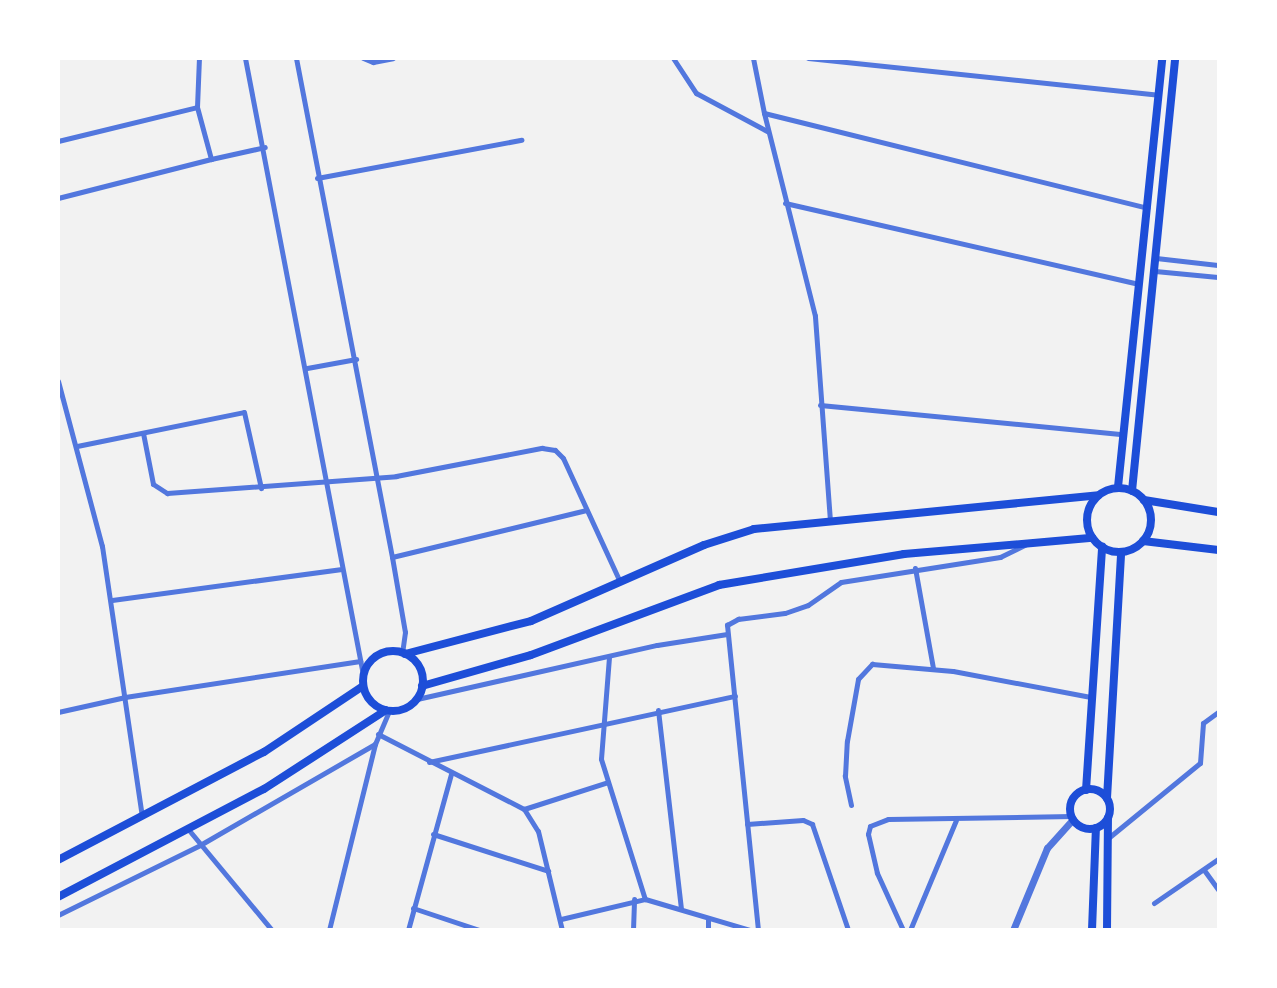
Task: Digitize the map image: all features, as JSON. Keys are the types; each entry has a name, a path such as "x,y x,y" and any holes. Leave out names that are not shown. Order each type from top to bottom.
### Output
{"main road":[{"path":"1118,488 1162,58"},
{"path":"1132,490 1175,58"},
{"path":"404,653 420,669 422,686 417,699 403,710 387,710 370,701 363,686 363,675 378,655 404,653 531,621 704,545 754,529 1098,495 1118,488 1132,490 1144,500 1151,519 1143,541"},
{"path":"1098,495 1088,511 1092,538 1102,547 1121,552 1143,541 1218,550"},
{"path":"1144,500 1218,512"},
{"path":"422,686 531,655 719,585 904,554 1092,538"},
{"path":"1086,790 1102,547"},
{"path":"1107,930 1107,798 1121,552"},
{"path":"58,860 264,752 363,686"},
{"path":"58,897 307,763 387,710"},
{"path":"1107,798 1099,791 1086,790 1072,800 1073,818 1084,827 1096,828 1108,818"},
{"path":"1092,930 1096,828"}],"street":[{"path":"199,58 197,107 212,159"},
{"path":"245,58 265,147 307,368 340,569 363,675"},
{"path":"296,58 317,178 356,359 392,557 405,632 404,653"},
{"path":"363,58 373,62 393,58"},
{"path":"673,58 696,93 767,131"},
{"path":"753,58 784,203 815,316 830,521"},
{"path":"808,58 1158,95"},
{"path":"58,141 197,107"},
{"path":"764,113 1147,208"},
{"path":"317,178 521,140"},
{"path":"58,198 265,147"},
{"path":"784,203 1139,284"},
{"path":"1156,258 1218,265"},
{"path":"1155,271 1218,277"},
{"path":"307,368 356,359"},
{"path":"58,381 77,446 112,600 142,816"},
{"path":"820,405 1123,434"},
{"path":"77,446 244,412 261,488"},
{"path":"143,433 153,484 159,491 325,484 434,471 542,448 555,450 563,458 620,582"},
{"path":"392,557 586,510"},
{"path":"758,930 727,625 738,619 802,607 841,582 915,568 1008,555 1028,544"},
{"path":"915,568 933,668"},
{"path":"112,600 340,569"},
{"path":"417,699 727,634"},
{"path":"609,657 602,722 601,759 645,899"},
{"path":"58,712 125,697 360,662"},
{"path":"851,805 845,766 862,671 878,664 933,668 1091,697"},
{"path":"429,762 602,722 735,696"},
{"path":"329,930 375,744 387,710"},
{"path":"658,710 681,908"},
{"path":"1107,839 1200,763 1203,723 1218,712"},
{"path":"378,734 451,774 524,809 538,831 562,930"},
{"path":"58,915 200,845 375,744"},
{"path":"408,930 451,774"},
{"path":"524,809 608,782"},
{"path":"903,930 877,873 868,834 870,826 888,819 1073,818"},
{"path":"1013,930 1047,848 1073,818"},
{"path":"747,824 793,820 812,824 848,930"},
{"path":"910,930 956,820"},
{"path":"188,829 272,930"},
{"path":"433,834 548,871"},
{"path":"1154,903 1218,859"},
{"path":"1204,870 1218,889"},
{"path":"633,930 634,899"},
{"path":"561,919 634,899 645,899 750,930"},
{"path":"413,908 479,930"},
{"path":"708,919 708,930"},
{"path":"184,930 189,930"}]}
